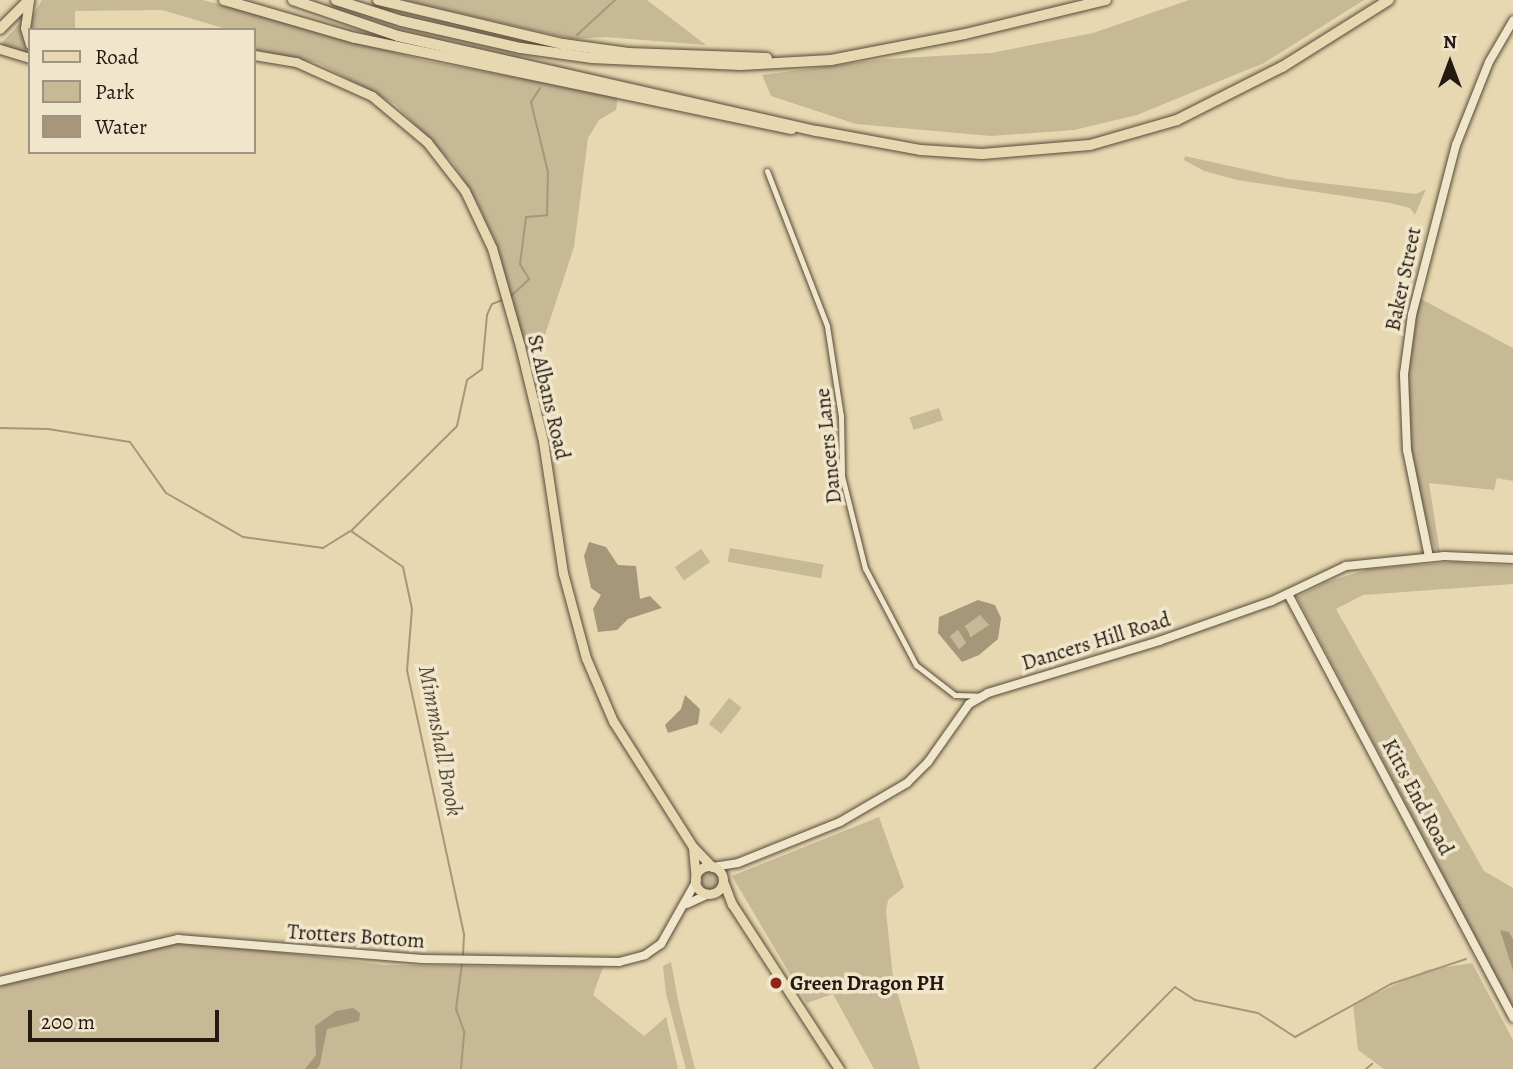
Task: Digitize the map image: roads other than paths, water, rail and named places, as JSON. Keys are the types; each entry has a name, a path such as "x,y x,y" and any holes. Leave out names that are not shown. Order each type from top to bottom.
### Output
{"highway":[{"path":"0,29 29,0"},
{"path":"224,0 355,38 780,128 817,131"},
{"path":"293,0 398,36 817,131 954,153 1014,154 1090,145 1165,124 1219,101 1389,0"},
{"path":"336,0 468,38 592,58 741,65 844,56 965,34 1106,0"},
{"path":"378,0 478,27 628,53 844,56"}],"main road":[{"path":"28,38 25,28 29,0"},
{"path":"0,49 28,57"},
{"name":"St Albans Road","path":"256,55 296,62 337,77 402,117 427,142 465,191 485,229 506,290 543,441 563,573 586,659 613,721 693,847 713,867"},
{"name":"St Albans Road","path":"693,847 696,881"},
{"path":"732,904 709,894 696,881 701,870 713,867 723,880 732,904 839,1069"},
{"path":"709,894 717,892 723,880"}],"street":[{"name":"Baker Street","path":"1429,557 1407,450 1404,374 1412,315 1456,145 1489,62 1513,21"},
{"name":"Dancers Lane","path":"767,171 827,326 841,416 842,476 865,568 916,665 955,695 964,710"},
{"name":"Dancers Hill Road","path":"713,867 738,863 840,822 906,783 928,762 964,710 980,696 1159,641 1288,594 1346,566 1429,557 1513,559"},
{"name":"Kitts End Road","path":"1288,594 1513,1018"},
{"path":"955,695 980,696"},
{"name":"Dancers Hill Road","path":"723,880 738,863"},
{"name":"Trotters Bottom","path":"0,981 178,939 463,960 591,964 633,959 661,944 687,904 696,881"},
{"path":"687,904 709,894"}],"water":[{"path":"589,542 606,547 618,565 636,566 640,599 650,596 662,608 628,619 617,630 598,632 593,609 601,595 591,588 584,556"},
{"path":"978,600 995,605 1001,618 998,639 979,655 962,662 938,633 939,617","holes":["980,615 989,625 971,637 965,626","958,630 966,643 959,649 950,636"]},
{"path":"685,695 700,709 698,724 668,733 665,725 681,709"},
{"path":"1500,930 1509,932 1513,939 1513,971"},
{"path":"353,1008 360,1013 359,1021 327,1029 320,1064 317,1069 305,1069 316,1055 315,1026 336,1011"}],"waterway":[{"name":"Mimmshall Brook","path":"577,35 615,0"},
{"name":"Mimmshall Brook","path":"510,297 529,279 520,264 526,217 547,215 548,172 531,102 540,88"},
{"name":"Mimmshall Brook","path":"463,955 464,934 407,671 412,609 403,567 351,531 457,426 467,380 482,369 487,315 492,304 505,299"},
{"path":"0,428 48,429 130,442 166,493 243,537 323,548 350,531"},
{"path":"1094,1069 1175,987 1195,1000 1258,1013 1295,1037 1391,984 1466,959"},
{"path":"461,1069 464,1031 456,1009 462,964"},
{"path":"1366,1069 1372,1064"}],"place":[{"name":"Green Dragon PH","path":"776,983"}]}
